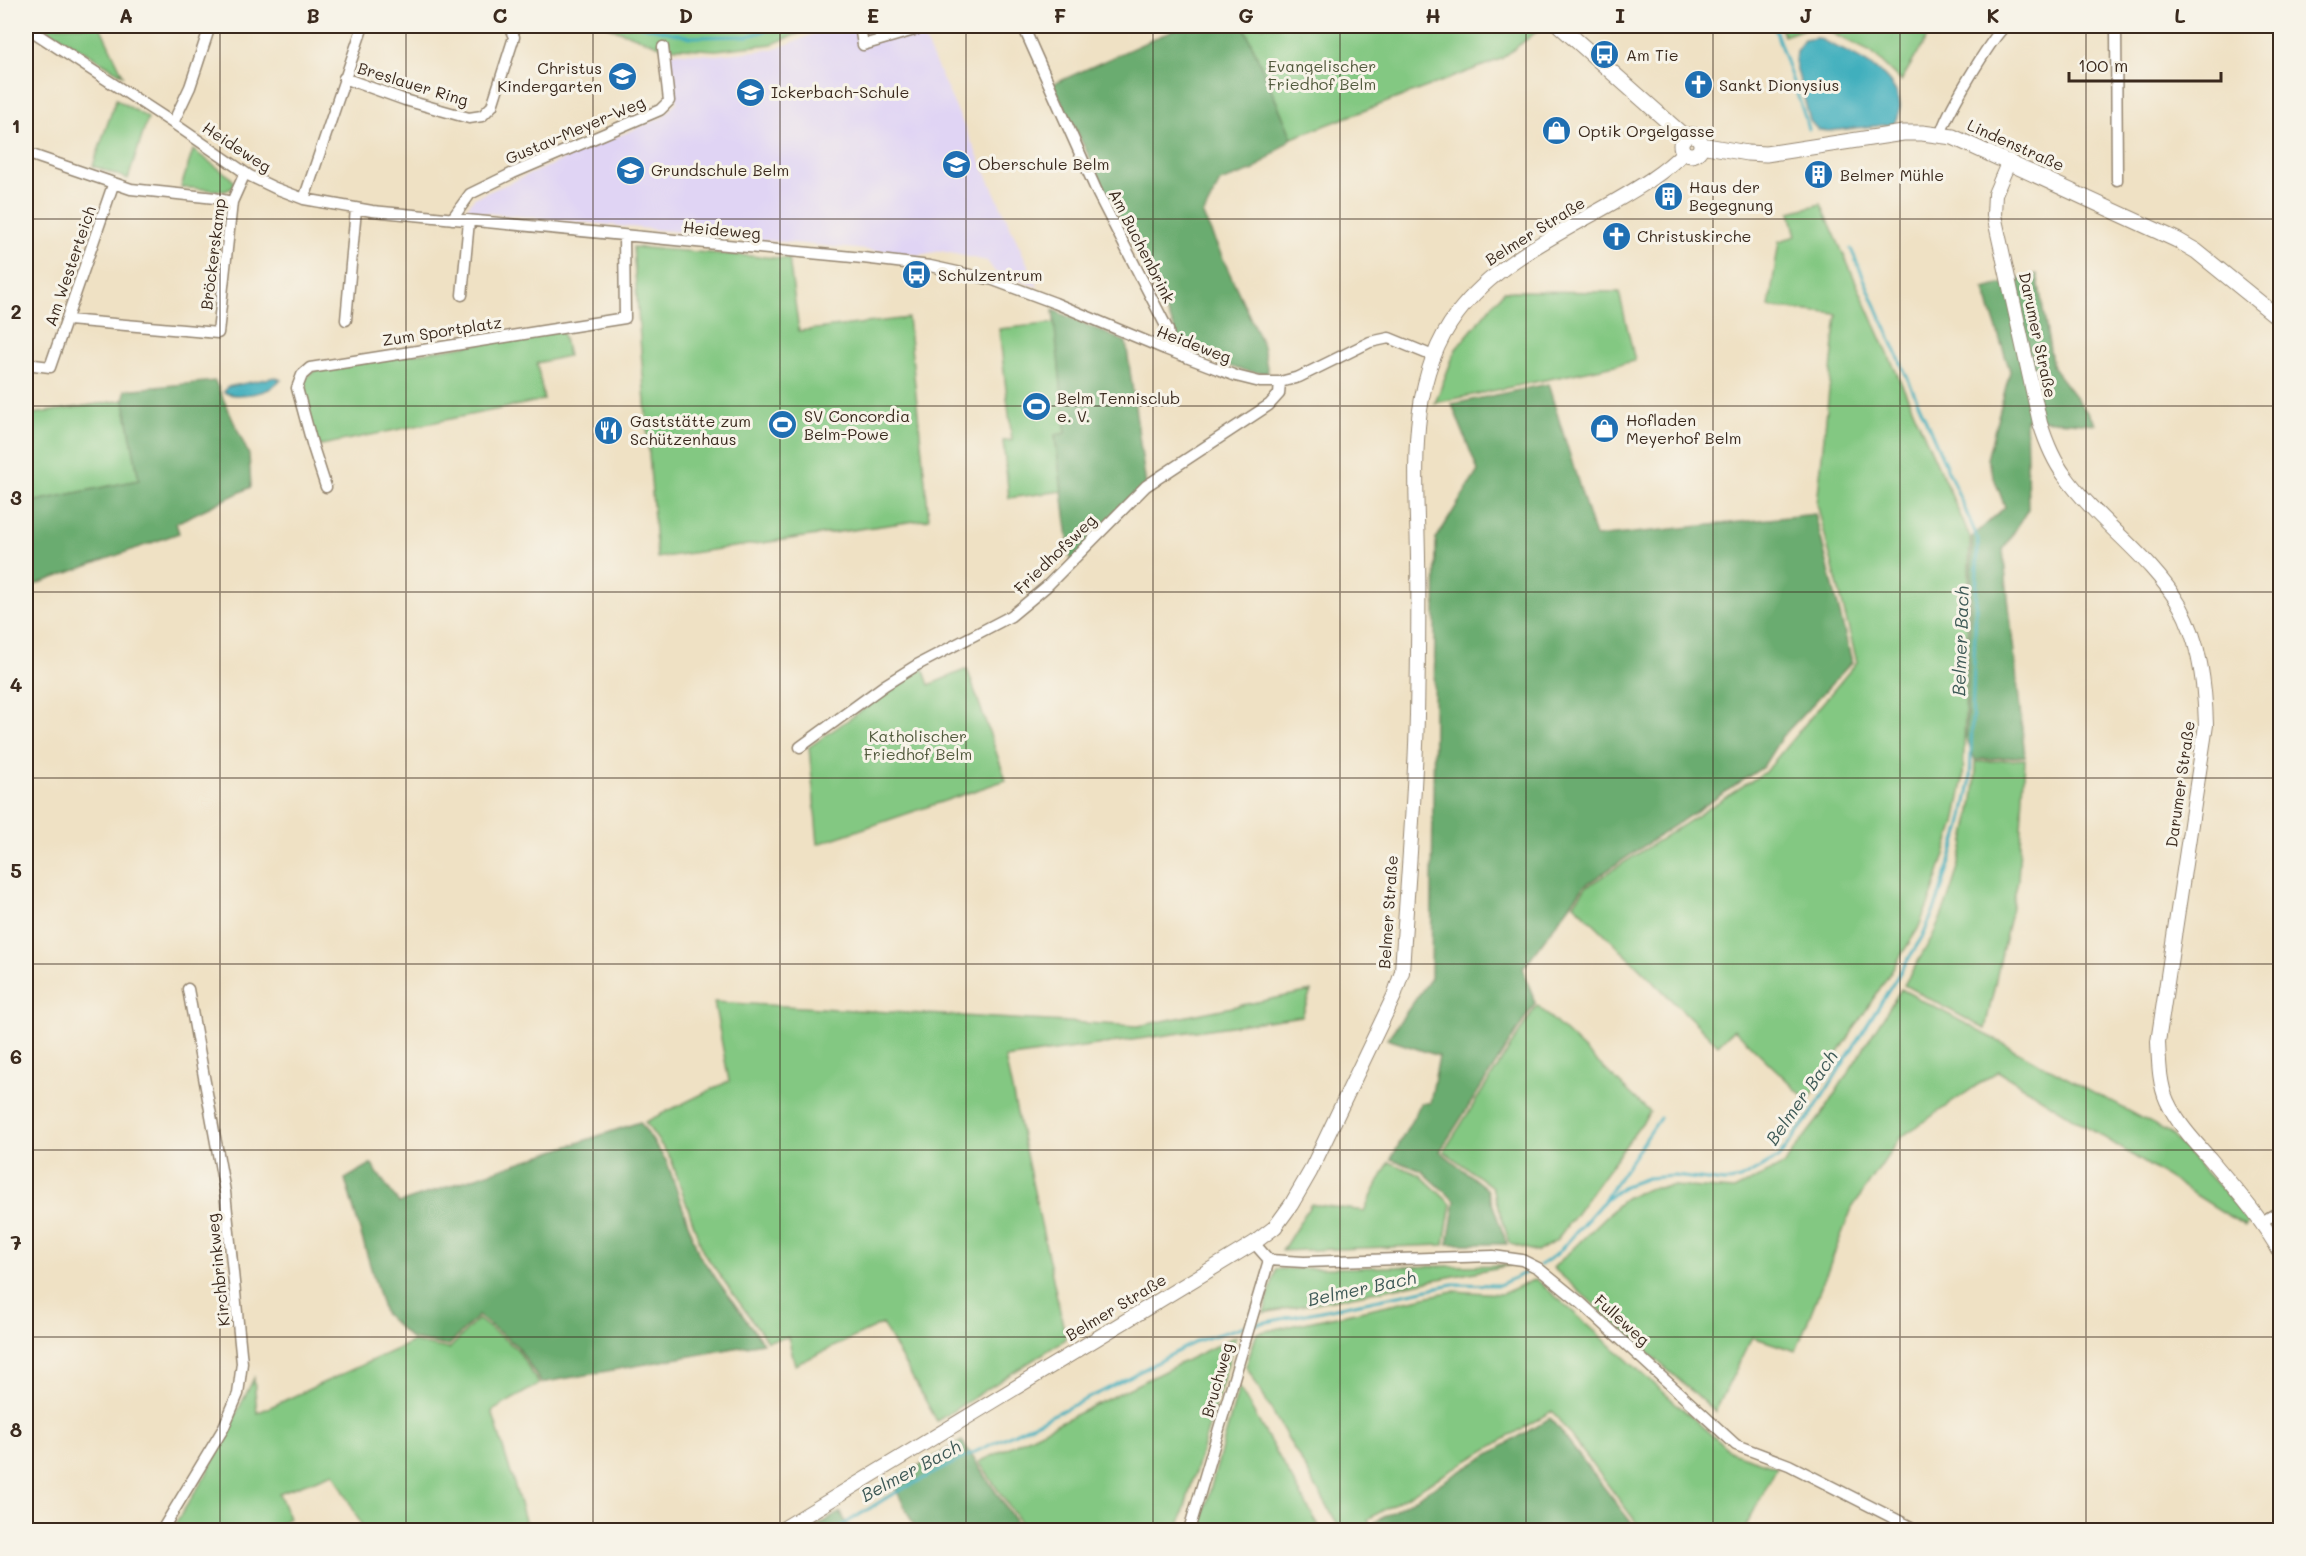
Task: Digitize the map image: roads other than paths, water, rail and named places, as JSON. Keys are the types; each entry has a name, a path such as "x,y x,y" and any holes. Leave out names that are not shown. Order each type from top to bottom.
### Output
{"main road":[{"path":"1560,26 1684,145"},
{"name":"Lindenstraße","path":"1684,145 1690,155 1696,154 1701,145 1766,154 1903,133 1941,134 1971,144 2118,211 2196,251 2280,319"}],"street":[{"path":"174,123 190,87 210,26"},
{"name":"Breslauer Ring","path":"304,199 363,26"},
{"name":"Breslauer Ring","path":"344,78 405,100 469,118 482,116 492,106 514,37 509,26"},
{"path":"860,26 863,45 928,26"},
{"name":"Am Buchenbrink","path":"1023,26 1098,194 1168,330 1169,339 1164,349"},
{"path":"1941,134 1948,115 2005,26"},
{"path":"2116,26 2117,180"},
{"name":"Heideweg","path":"26,27 174,123 245,173 304,199 356,209 863,258 951,270 1011,287 1164,349 1236,376 1260,382 1280,382 1316,370 1370,342 1389,338 1433,356"},
{"name":"Gustav-Meyer-Weg","path":"452,219 470,194 513,173 660,110 669,101 663,47"},
{"name":"Belmer Straße","path":"781,1530 1254,1243 1275,1227 1291,1205 1310,1172 1394,996 1402,972 1417,718 1416,488 1419,420 1428,370 1433,356 1457,313 1493,275 1531,250 1630,193 1657,174 1684,145"},
{"path":"26,153 131,189 232,202"},
{"name":"Darumer Straße","path":"2009,161 1995,194 1994,215 2040,423 2048,448 2065,477 2158,577 2180,606 2201,665 2206,725 2158,1042 2159,1072 2166,1100 2185,1129 2260,1222 2280,1252"},
{"name":"Bröckerskamp","path":"68,320 218,333 232,202 245,173"},
{"name":"Am Westerteich","path":"26,364 50,367 113,184"},
{"path":"346,320 356,209"},
{"path":"462,295 469,221"},
{"name":"Zum Sportplatz","path":"326,487 297,388 302,375 310,368 625,318 624,236"},
{"name":"Friedhofsweg","path":"800,747 885,685 917,665 1011,616 1063,571 1122,507 1146,486 1269,405 1279,394 1280,382"},
{"name":"Kirchbrinkweg","path":"162,1530 223,1430 238,1394 242,1363 225,1192 188,989"},
{"path":"2260,1222 2280,1211"},
{"path":"1254,1243 1269,1260"},
{"name":"Fulleweg","path":"1269,1260 1304,1262 1493,1256 1522,1260 1538,1268 1581,1303 1736,1445 1789,1465 1917,1530"},
{"name":"Bruchweg","path":"1189,1530 1269,1260"}],"water":[{"path":"1817,38 1855,56 1890,82 1897,94 1900,106 1894,124 1818,130 1810,121 1795,62 1796,51 1804,40"},
{"path":"275,377 281,380 264,391 240,395 224,392 227,387"}],"waterway":[{"path":"641,26 691,37 748,36 783,26"},
{"name":"Belmer Bach","path":"1774,26 1809,129"},
{"name":"Belmer Bach","path":"1540,1265 1557,1254 1601,1204 1622,1187 1647,1178 1674,1176 1724,1182 1740,1179 1778,1158 1812,1113 1924,934 1938,900 1961,826 1970,783 1978,539 1851,249"},
{"path":"1604,1200 1660,1118"},
{"name":"Belmer Bach","path":"1252,1325 1453,1284 1499,1285 1534,1269"},
{"name":"Belmer Bach","path":"835,1530 891,1495 1101,1392 1197,1341 1245,1326"}],"place":[{"name":"Am Tie","path":"1605,55"},
{"name":"Christus Kindergarten","path":"623,77"},
{"name":"Sankt Dionysius","path":"1698,85"},
{"name":"Ickerbach-Schule","path":"750,92"},
{"name":"Optik Orgelgasse","path":"1557,131"},
{"name":"Oberschule Belm","path":"957,164"},
{"name":"Grundschule Belm","path":"630,170"},
{"name":"Belmer Mühle","path":"1819,175"},
{"name":"Haus der Begegnung","path":"1668,196"},
{"name":"Christuskirche","path":"1616,236"},
{"name":"Schulzentrum","path":"917,275"},
{"name":"Belm Tennisclub e. V.","path":"1036,407"},
{"name":"SV Concordia Belm-Powe","path":"783,425"},
{"name":"Hofladen Meyerhof Belm","path":"1605,429"},
{"name":"Gaststätte zum Schützenhaus","path":"609,430"}],"park label":[{"name":"Evangelischer Friedhof Belm","path":"1322,75"},
{"name":"Katholischer Friedhof Belm","path":"918,745"}]}
